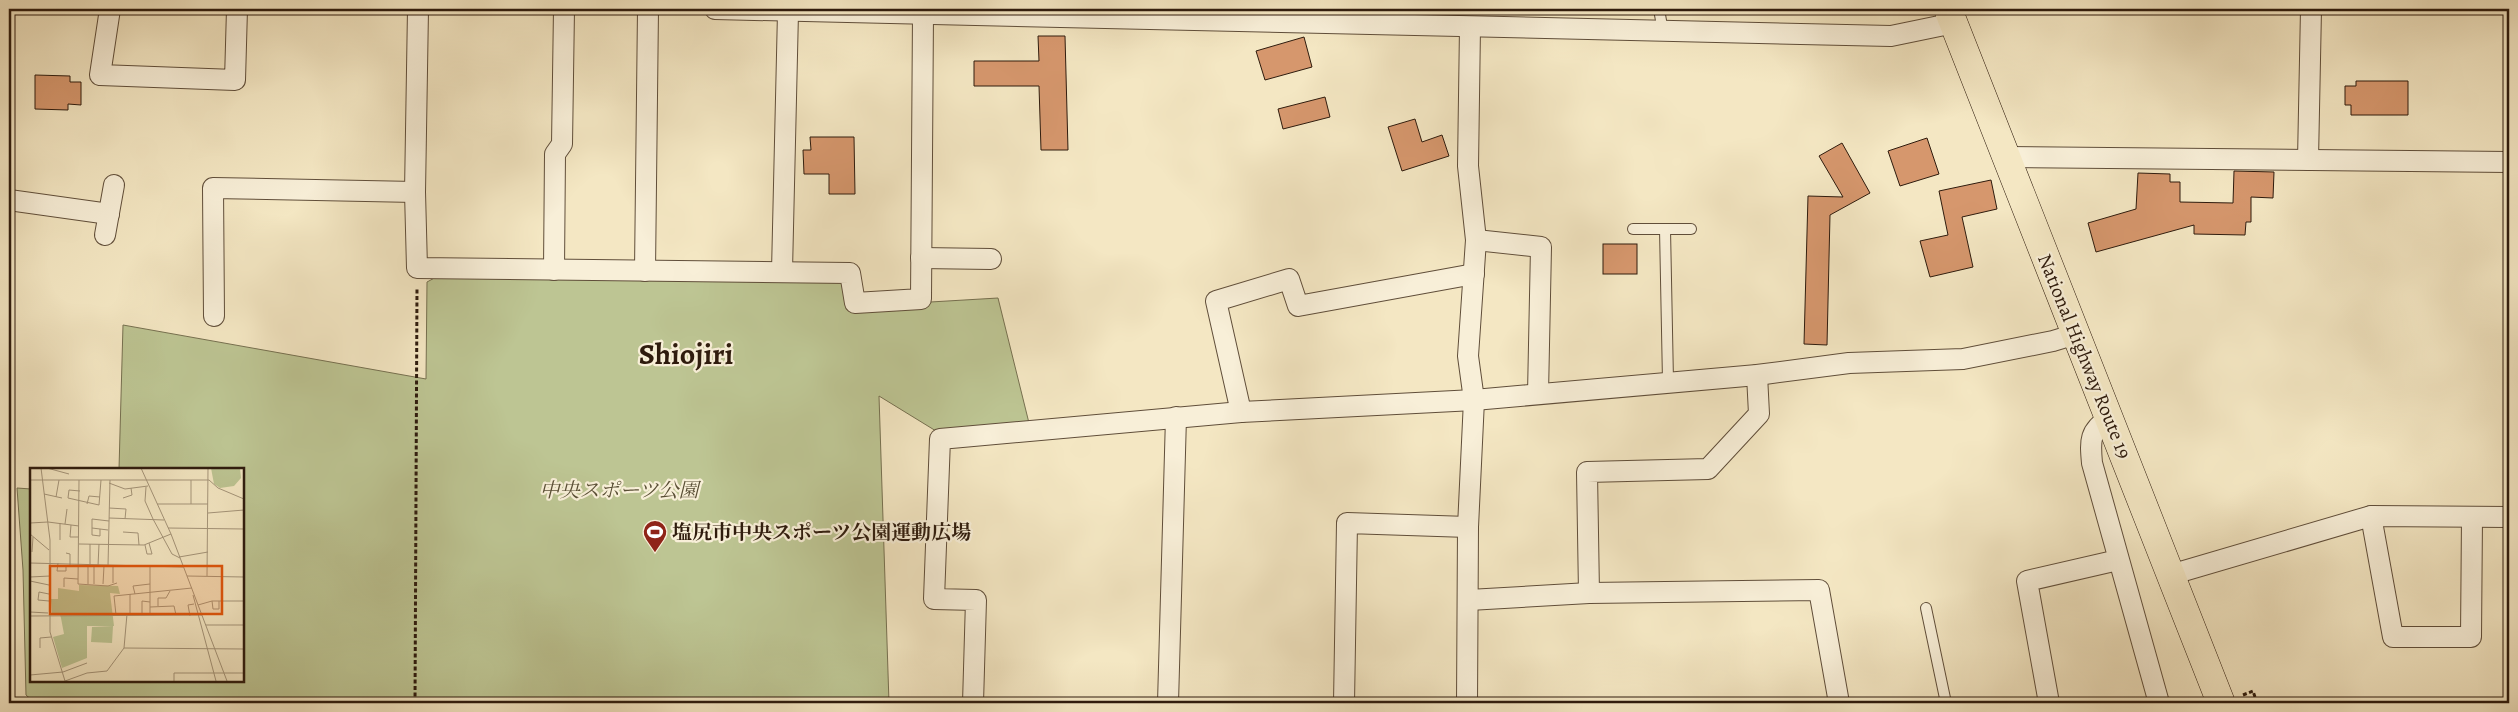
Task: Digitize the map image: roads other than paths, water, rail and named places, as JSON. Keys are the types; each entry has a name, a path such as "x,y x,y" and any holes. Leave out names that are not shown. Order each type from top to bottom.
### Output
{"highway":[{"name":"National Highway Route 19","path":"1951,16 2170,575 2228,701"}],"street":[{"path":"110,9 100,75 235,80 237,9"},
{"path":"418,9 415,192 417,268 850,273 856,304 921,299 923,14"},
{"path":"554,270 555,154 562,144 564,9"},
{"path":"645,271 648,9"},
{"path":"715,9 788,12 849,10 923,14 1891,36 1951,16"},
{"path":"2308,160 2311,9"},
{"path":"782,271 788,12"},
{"path":"1468,703 1468,527 1474,400 1468,356 1476,240 1468,166 1470,27"},
{"path":"2005,156 2509,162"},
{"path":"105,235 114,185"},
{"path":"214,316 213,188 415,192"},
{"path":"9,200 109,214"},
{"path":"1476,240 1541,246 1538,394"},
{"path":"921,258 991,259"},
{"path":"1241,412 1216,301 1289,280 1298,306 1474,274"},
{"path":"973,703 976,600 934,599 940,439 1241,412 1474,400 1668,381 1757,375 1849,363 1963,359 2053,341 2076,334"},
{"path":"1589,593 1587,472 1708,469 1759,414 1757,375"},
{"path":"1168,703 1176,417"},
{"path":"2110,418 2097,425 2090,442 2092,463 2159,703"},
{"path":"2371,516 2393,637 2471,637 2472,517"},
{"path":"2170,575 2371,516 2509,518"},
{"path":"1344,703 1348,523 1468,527"},
{"path":"2049,703 2027,581 2118,560"},
{"path":"1469,600 1589,593 1819,590 1839,703"}],"lane":[{"path":"1659,9 1663,32"},
{"path":"1633,229 1692,229"},
{"path":"1665,229 1668,381"},
{"path":"1926,608 1946,703"}],"place":[{"name":"塩尻市中央スポーツ公園運動広場","path":"655,553"}],"district":[{"name":"Shiojiri","path":"686,354"}],"park label":[{"name":"中央スポーツ公園","path":"619,490"}]}
